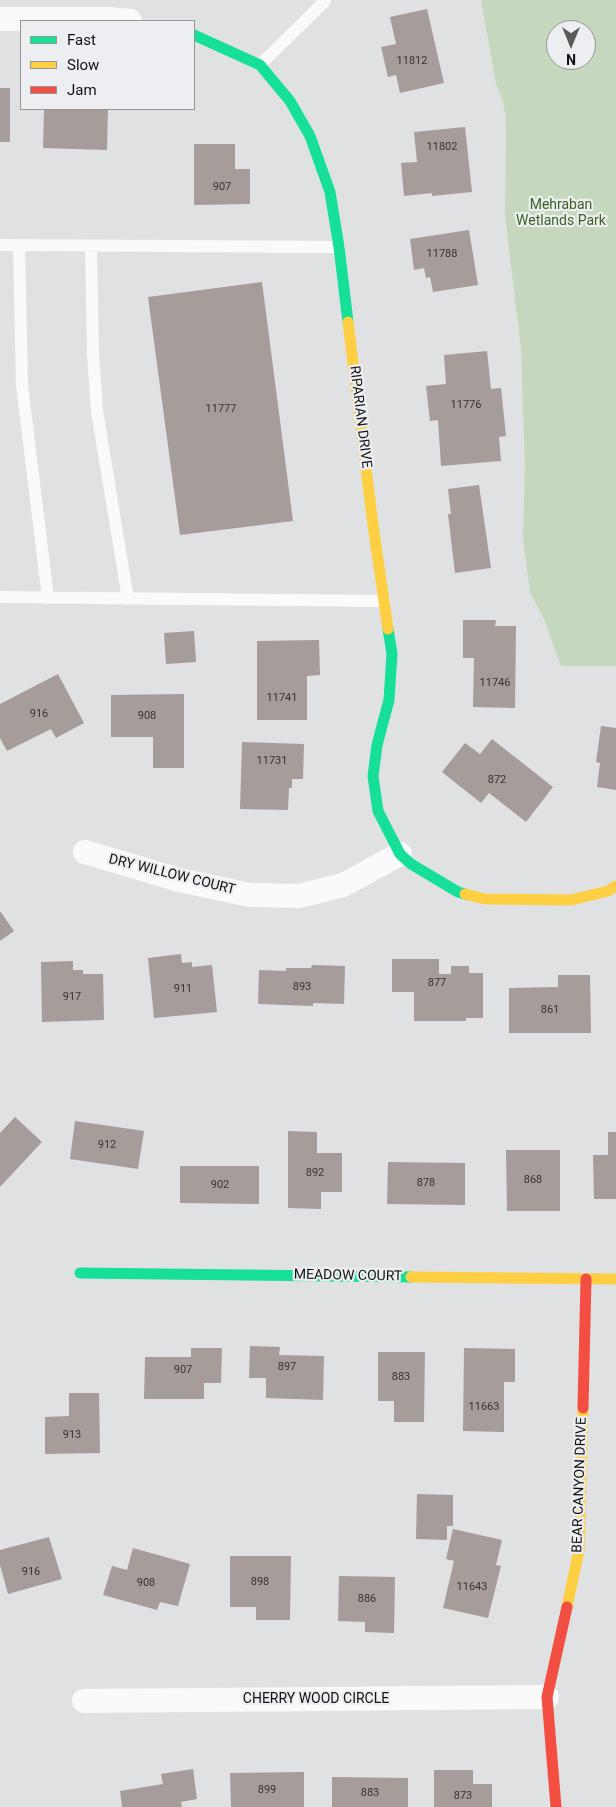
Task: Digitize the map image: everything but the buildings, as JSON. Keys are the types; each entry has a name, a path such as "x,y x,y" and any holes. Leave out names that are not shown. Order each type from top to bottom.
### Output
{"street":[{"path":"0,19 120,20"},
{"name":"RIPARIAN DRIVE","path":"195,35 260,65 290,101 310,136 330,192 339,246 392,654 389,700 377,745 373,776 378,811 400,854"},
{"name":"DRY WILLOW COURT","path":"85,852 179,880 250,894 299,896 343,885 400,854"},
{"path":"400,854 411,864 458,892 485,899 571,900 608,891 616,886"},
{"name":"MEADOW COURT","path":"80,1273 616,1279"},
{"name":"BEAR CANYON DRIVE","path":"556,1807 547,1697 579,1550 586,1279"},
{"name":"CHERRY WOOD CIRCLE","path":"84,1701 547,1697"}],"lane":[{"path":"260,65 325,1"},
{"path":"0,245 339,246"},
{"path":"19,245 22,385 48,598"},
{"path":"91,246 93,354 97,411 128,599"},
{"path":"0,597 384,601"}],"green space":[{"name":"Mehraban Wetlands Park","path":"481,0 616,0 616,666 561,666 544,619 530,592 523,538 525,466 521,348 505,216 506,119 503,102 496,84"}],"traffic: fast":[{"path":"195,35 260,65 290,101 310,136 330,192 348,322"},
{"path":"388,629 392,654 389,700 377,745 373,776 378,811 400,854 411,864 458,892 465,894"},
{"path":"80,1273 411,1277"}],"traffic: slow":[{"path":"348,322 388,629"},
{"path":"465,894 485,899 571,900 608,891 616,886"},
{"path":"411,1277 616,1279"},
{"path":"567,1607 579,1550 583,1408"}],"traffic: jam":[{"path":"583,1408 586,1279"},
{"path":"556,1807 547,1697 567,1607"}]}
